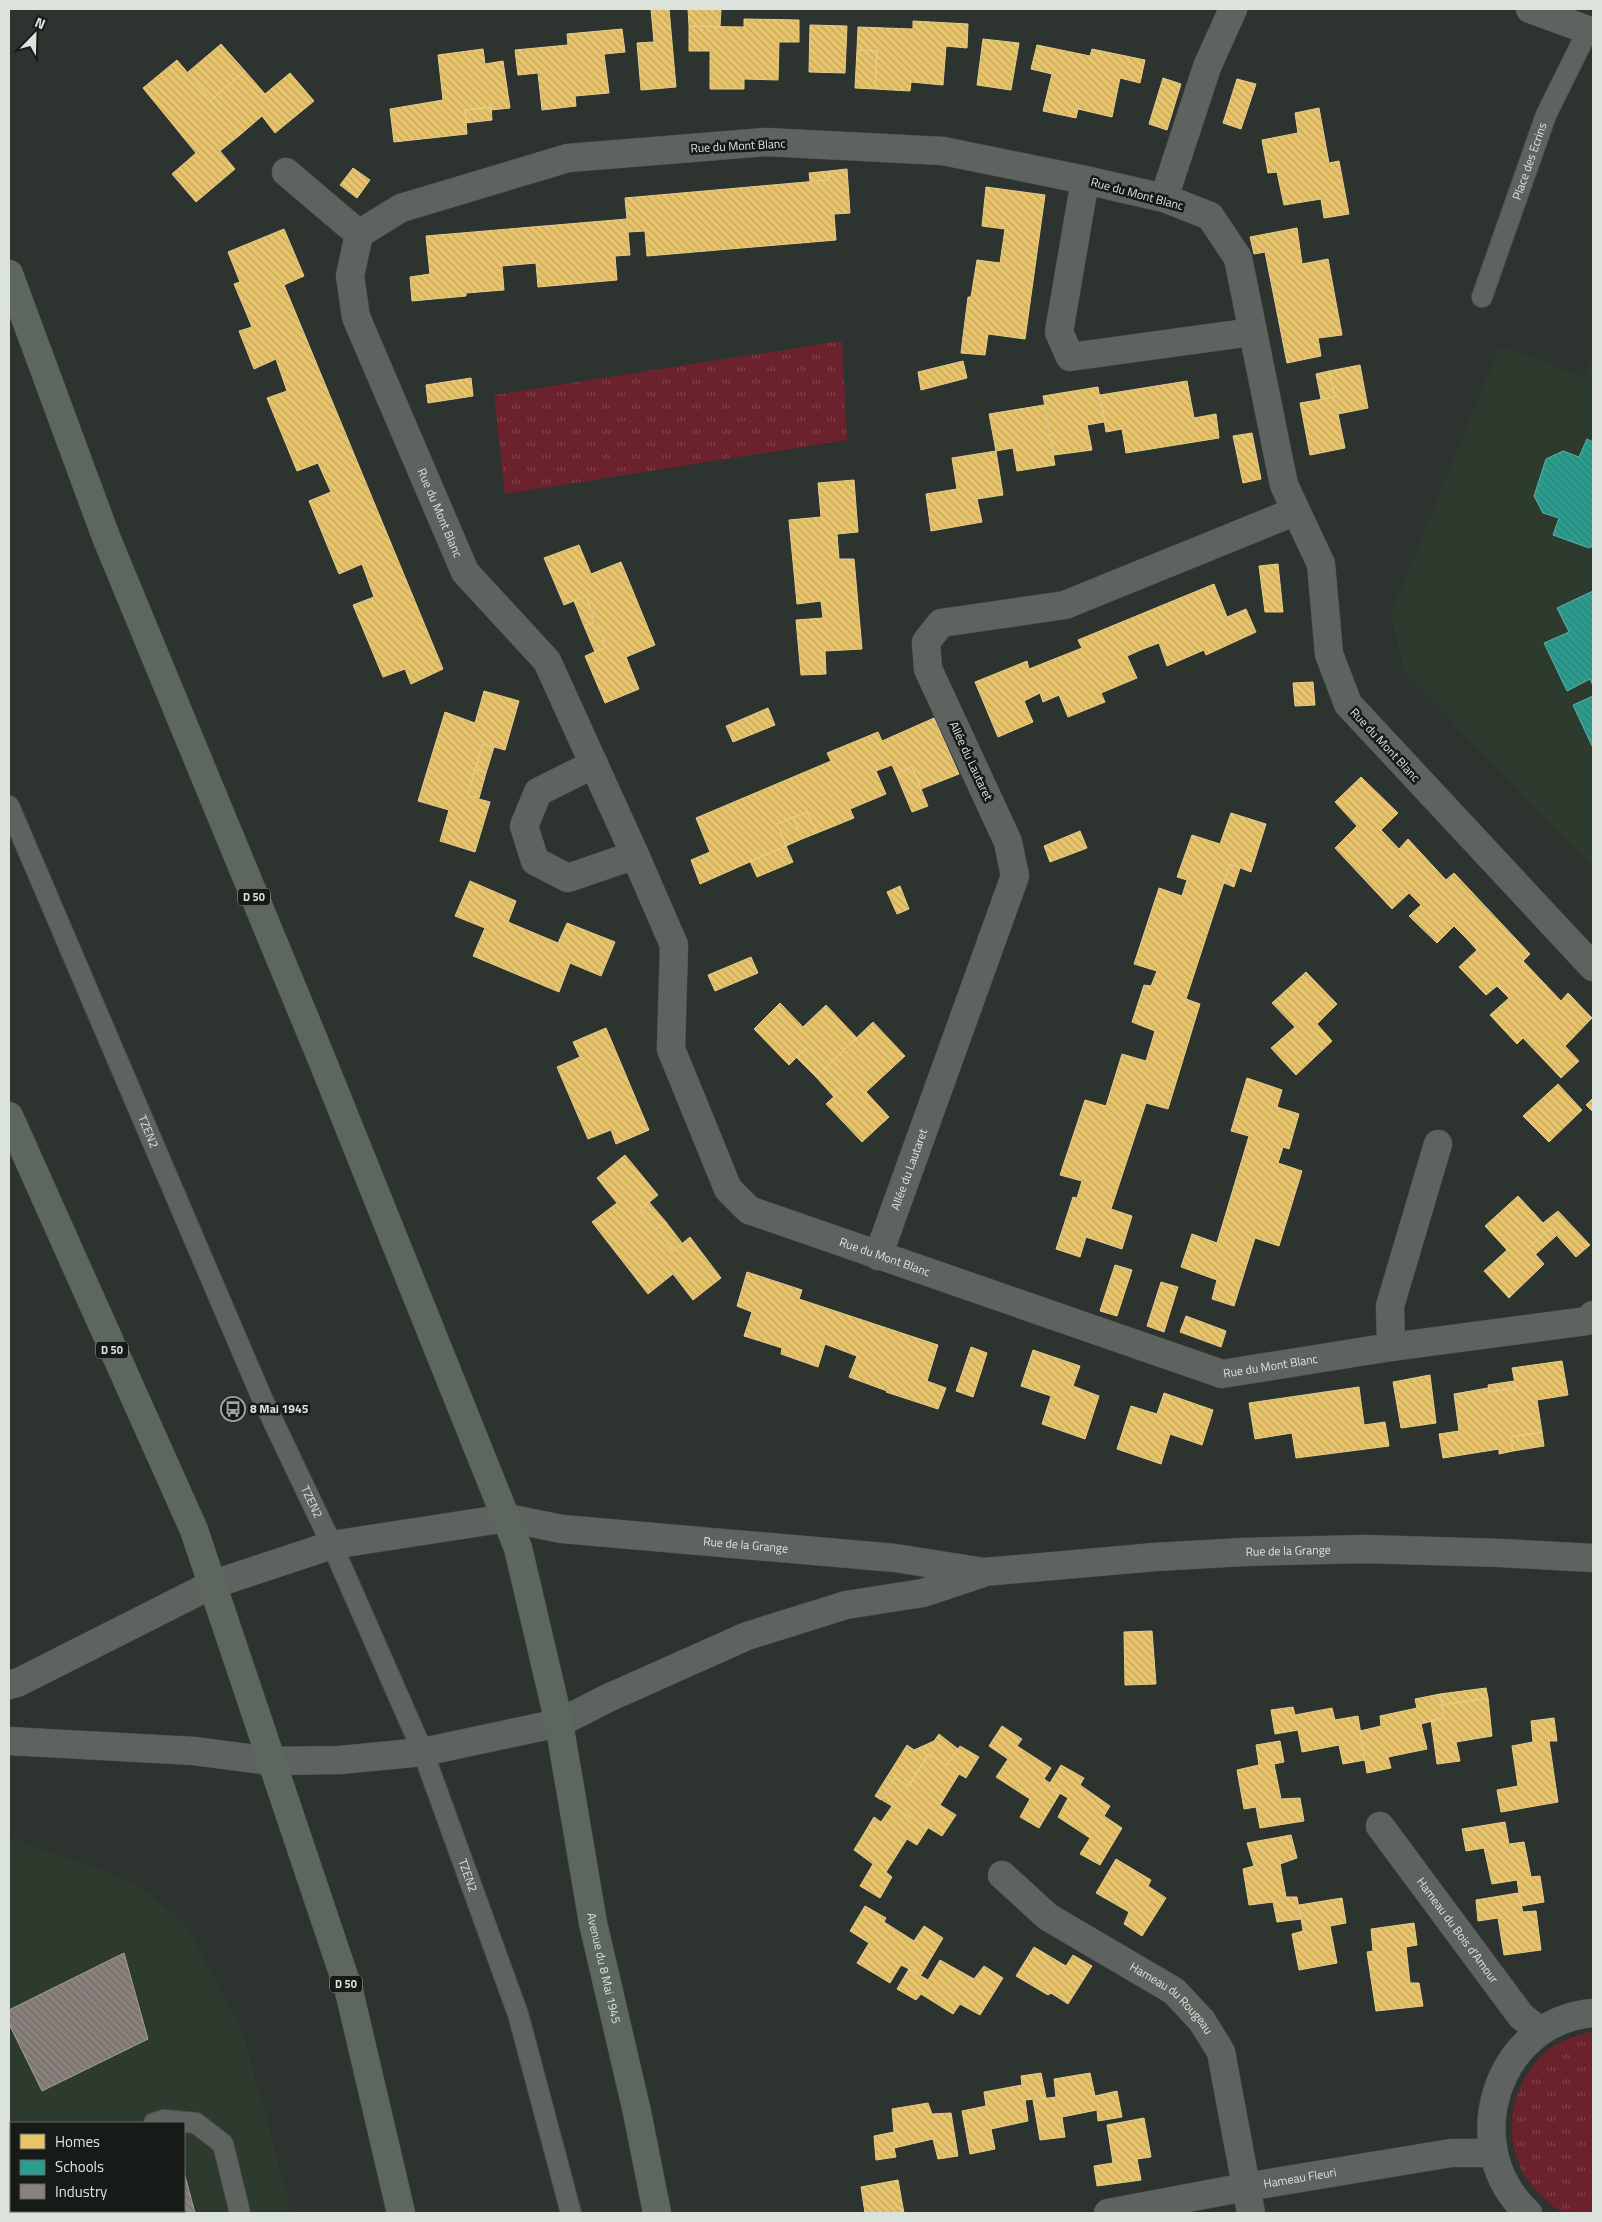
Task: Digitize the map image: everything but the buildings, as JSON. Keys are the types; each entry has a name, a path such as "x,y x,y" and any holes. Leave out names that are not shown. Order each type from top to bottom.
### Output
{"main road":[{"name":"D 50","path":"9,274 106,537 324,1064 507,1518"},
{"name":"D 50","path":"9,1116 194,1530 211,1585"},
{"name":"Avenue du 8 Mai 1945","path":"507,1518 518,1548 559,1723 593,1923 637,2112 657,2213"},
{"path":"211,1585 270,1762"},
{"name":"D 50","path":"270,1762 348,1991 401,2213"}],"street":[{"path":"1164,198 1207,67 1233,9"},
{"path":"1530,9 1591,31"},
{"name":"Rue du Mont Blanc","path":"1591,1325 1391,1347 1222,1374 749,1210 728,1189 672,1049 674,945 635,855 547,661 465,572 356,317 350,276 359,234 401,208 568,158 766,142 943,151 1164,198 1210,216 1238,258 1284,485 1321,564 1329,654 1348,704 1593,967"},
{"path":"286,172 359,234"},
{"path":"1085,180 1059,332 1070,357 1252,332"},
{"name":"Allée du Lautaret","path":"878,1256 1015,876 1008,842 928,669 926,642 941,623 1064,605 1296,511"},
{"path":"594,764 538,792 524,826 535,861 568,878 635,855"},
{"path":"1391,1347 1390,1306 1438,1144"},
{"path":"9,1685 19,1682 211,1585 332,1545 507,1518"},
{"name":"Rue de la Grange","path":"507,1518 562,1529 895,1558 984,1572 1164,1557 1356,1550 1501,1553 1593,1558"},
{"name":"Rue de la Grange","path":"9,1741 194,1751 270,1762 340,1760 423,1752 559,1723 608,1698 747,1636 846,1605 924,1593 984,1572"},
{"name":"Hameau du Bois d'Amour","path":"1380,1826 1522,2016 1540,2031"},
{"name":"Hameau du Rougeau","path":"1002,1875 1048,1917 1174,1991 1202,2021 1221,2052 1248,2200"},
{"path":"1528,2213 1517,2203 1502,2179 1492,2153 1490,2118 1498,2085 1515,2056 1540,2031 1577,2014 1593,2013"},
{"name":"Hameau Fleuri","path":"1108,2213 1248,2200 1451,2153 1492,2153"}],"lane":[{"name":"Place des Ecrins","path":"1482,297 1546,115 1591,31"},
{"name":"TZEN2","path":"9,806 262,1398 332,1545 423,1752 518,2014 571,2213"},
{"path":"157,2122 164,2120 196,2123 223,2144 240,2213"}],"shaded area":[{"path":"1499,347 1584,376 1593,352 1593,868 1404,672 1391,614"},
{"path":"9,1837 133,1882 185,1923 242,2030 292,2213 9,2213"}],"green space":[{"path":"842,341 847,440 505,494 494,395"},
{"path":"1593,2031 1593,2213 1569,2214 1550,2203 1536,2190 1524,2174 1516,2155 1512,2136 1512,2116 1517,2096 1525,2078 1536,2062 1551,2048 1561,2042"}],"place":[{"name":"8 Mai 1945","path":"233,1409"}]}
